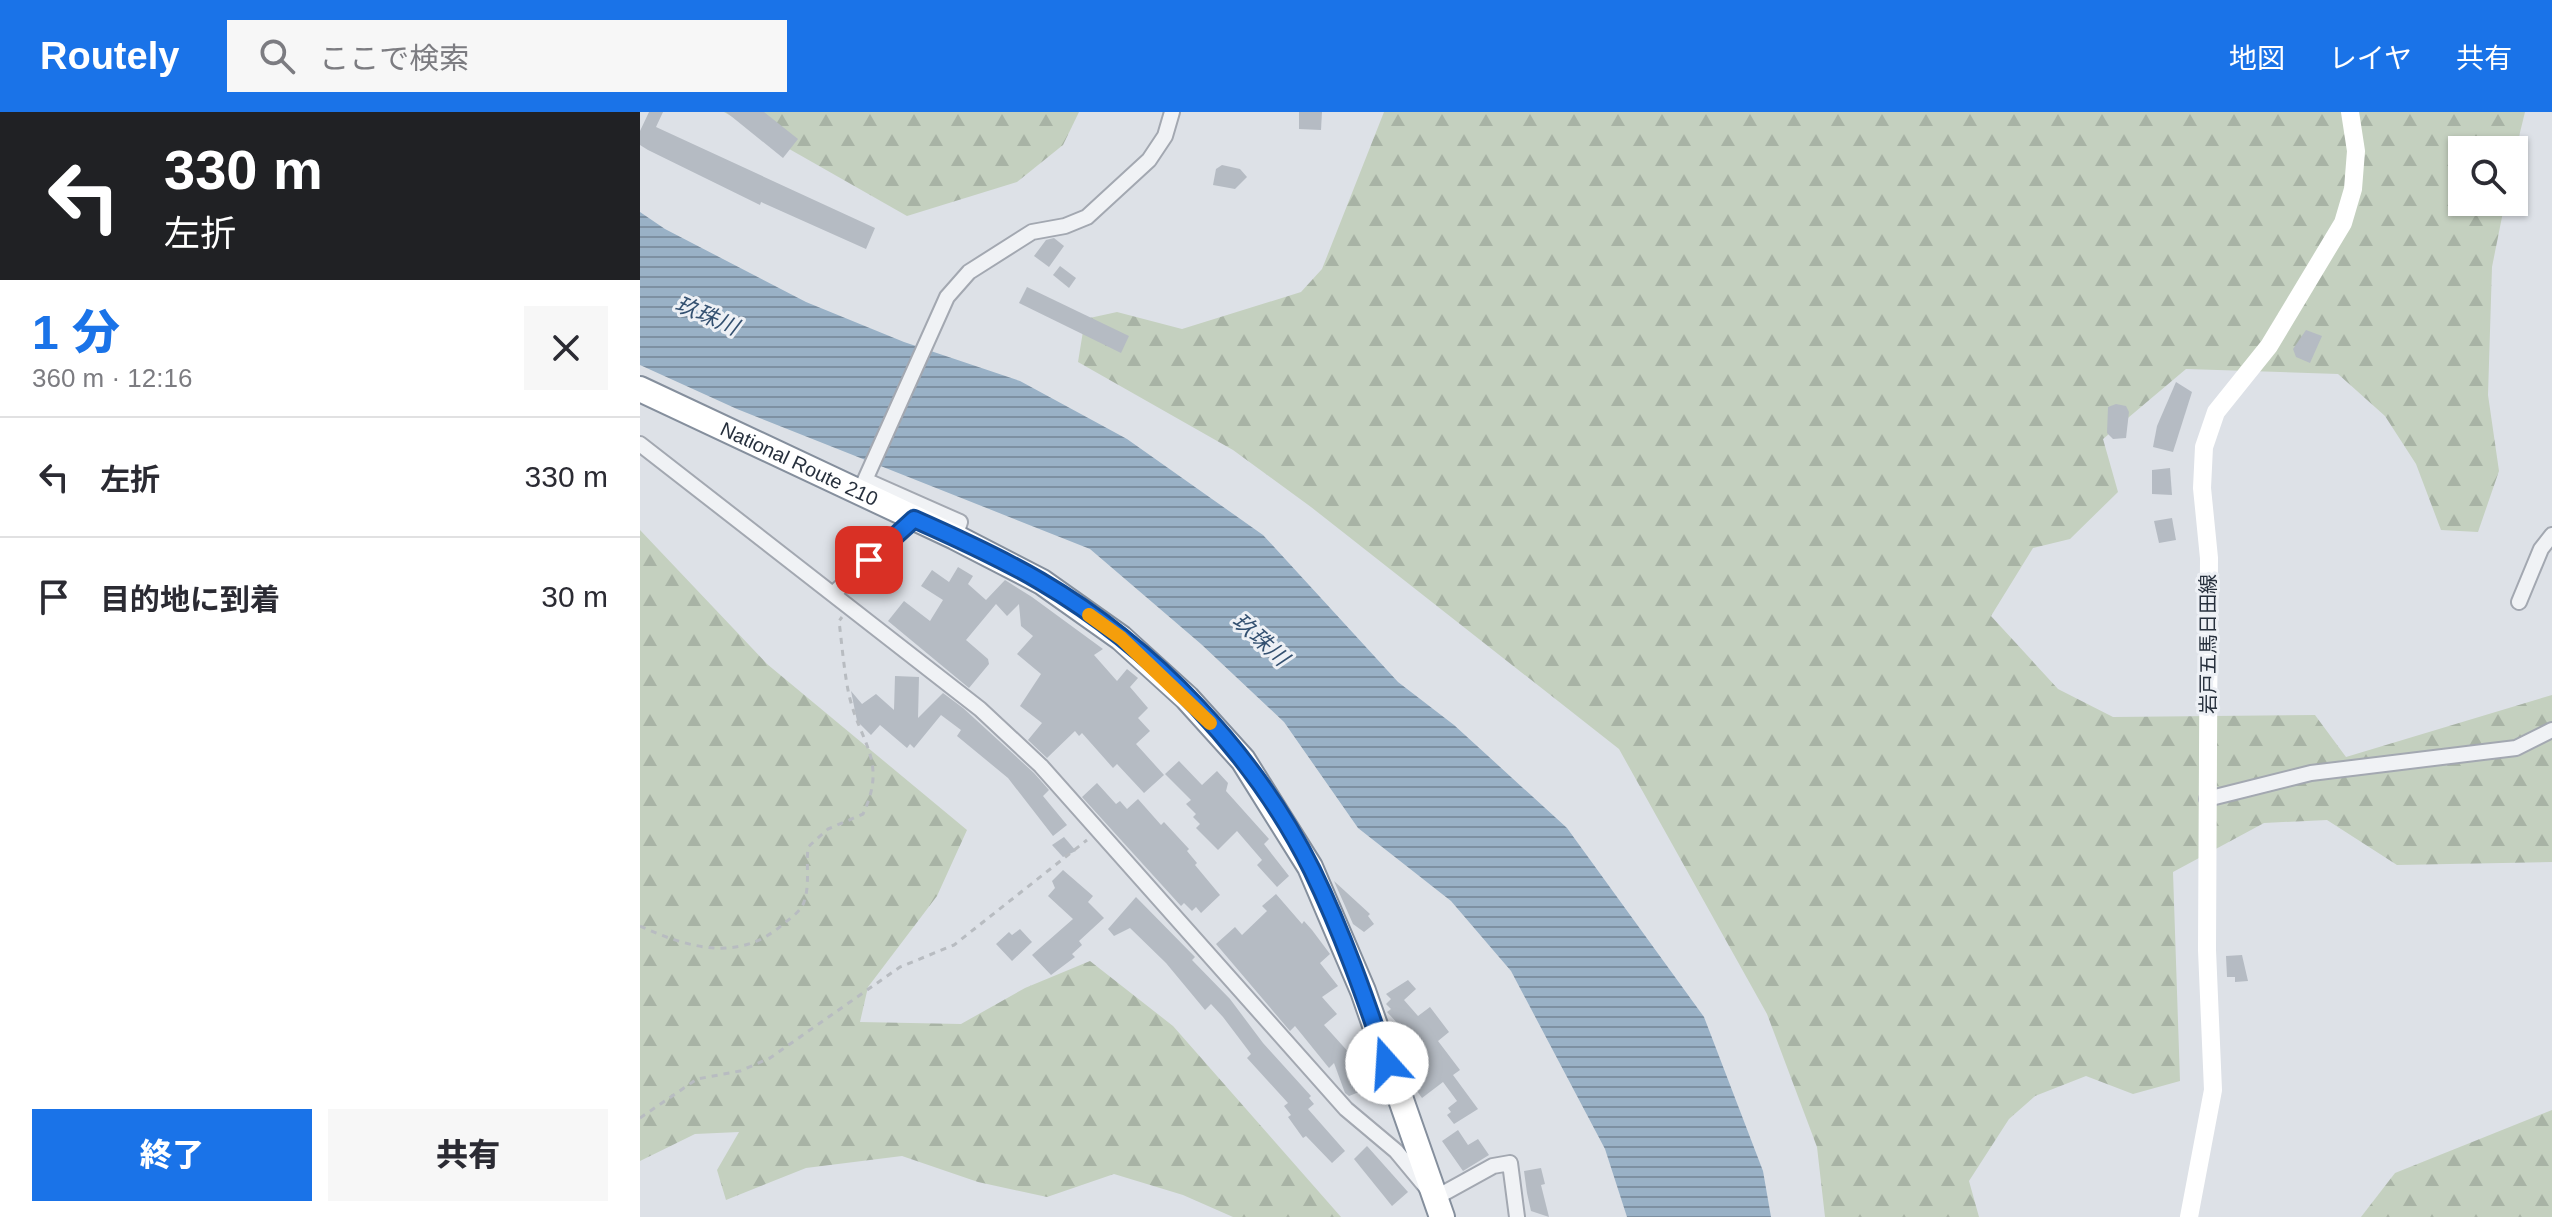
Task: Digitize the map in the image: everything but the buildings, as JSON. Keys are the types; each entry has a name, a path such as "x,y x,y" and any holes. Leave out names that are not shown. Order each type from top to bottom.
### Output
{"highway":[{"name":"National Route 210","path":"640,389 955,537 1042,582 1121,638 1187,698 1243,760 1310,867 1332,915 1438,1207"}],"main road":[{"name":"岩戸五馬日田線","path":"2189,1217 2213,1090 2207,950 2209,558 2202,488 2204,447 2216,412 2269,346 2343,223 2353,189 2356,151 2350,112"}],"street":[{"path":"955,537 960,522 865,480 876,449 947,297 969,272 1032,232 1065,226 1087,217 1149,160 1165,136 1172,112"},
{"path":"640,444 980,709 1041,766 1338,1099 1396,1151 1438,1207 1493,1166 1510,1163 1517,1217"},
{"path":"840,598 914,519"},
{"path":"2519,602 2541,549 2552,535"},
{"path":"2207,799 2311,773 2449,753 2483,754 2516,748 2552,730"}],"path":[{"path":"640,926 706,950 752,945 773,933 804,904 808,883 808,847 828,829 863,814 874,791 870,748 850,698 839,621 840,598"},
{"path":"640,1118 697,1079 740,1071 770,1058 900,967 954,945 1100,831"}],"green space":[{"path":"724,112 1079,112 1063,145 1017,182 907,216"},
{"path":"1384,112 2525,112 2519,136 2448,136 2448,216 2502,216 2492,267 2488,395 2499,471 2478,532 2441,530 2416,464 2385,416 2338,374 2186,369 2103,439 2118,492 2070,539 2033,548 1991,616 2058,689 2113,717 2315,715 2346,757 2552,695 2552,862 2397,865 2327,820 2264,823 2173,872 2180,1081 2133,1094 2086,1076 2035,1096 2009,1119 1969,1181 1979,1217 1825,1217 1817,1147 1767,1014 1619,749 1311,507 1233,450 1078,362 1085,319 1117,312 1182,329 1301,292 1322,269"},
{"path":"640,530 767,664 967,830 937,896 868,987 860,1022 961,1024 1025,988 1090,961 1173,1026 1341,1217 1233,1217 1183,1195 1114,1174 1047,1197 978,1182 902,1156 806,1168 726,1200 717,1170 739,1132 695,1134 640,1161"},
{"path":"2552,1110 2552,1217 2361,1217 2395,1173"}],"water":[{"name":"玖珠川","path":"640,212 665,229 806,302 904,342 1020,381 1127,439 1263,535 1398,682 1454,725 1567,828 1704,1017 1763,1171 1771,1217 1627,1217 1605,1149 1511,971 1451,901 1358,828 1284,722 1201,644 1090,549 737,409 640,365"}],"slow traffic":[{"path":"1089,615 1121,638 1210,723"}],"route":[{"path":"869,560 914,519 1042,582 1121,638 1187,698 1243,760 1310,867 1363,991 1387,1063"}]}
